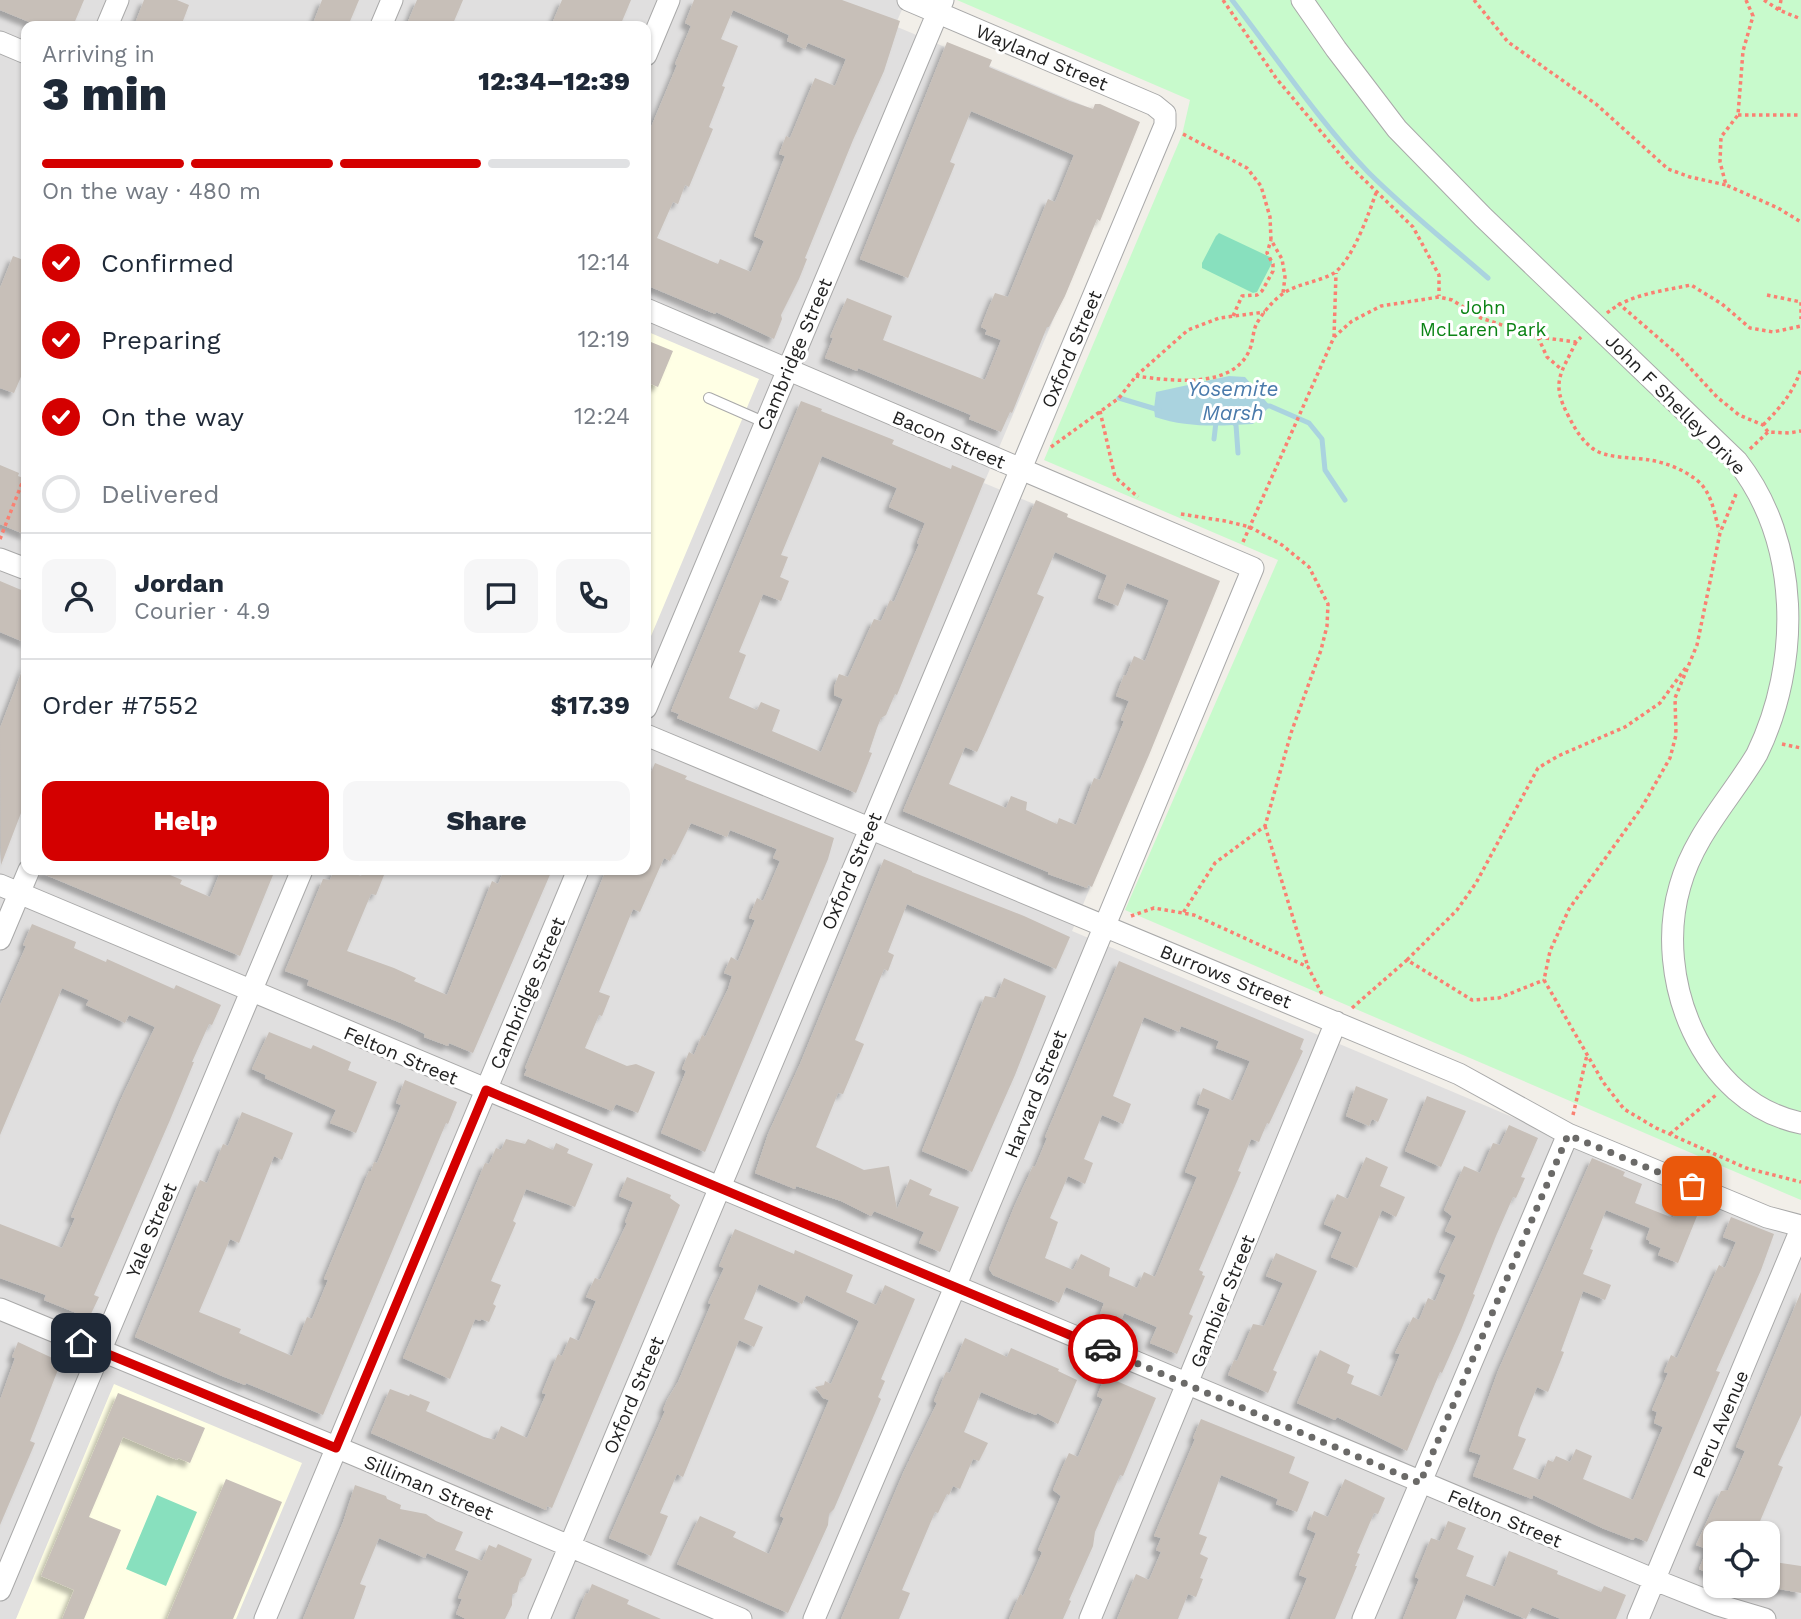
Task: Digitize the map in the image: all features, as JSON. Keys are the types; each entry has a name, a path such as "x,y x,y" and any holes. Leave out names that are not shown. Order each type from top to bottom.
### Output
{"street":[{"path":"109,21 118,0"},
{"path":"384,21 393,0"},
{"path":"651,43 669,0"},
{"name":"Wayland Street","path":"908,0 940,6 1154,105 1165,114 1166,125"},
{"name":"John F Shelley Drive","path":"1302,0 1397,129 1483,217 1737,461 1767,509 1778,533 1787,560 1794,629 1785,692 1773,724 1757,754 1706,828 1690,858 1673,917 1672,949 1678,987 1690,1025 1708,1058 1729,1085 1753,1105 1780,1119 1801,1123"},
{"name":"Cambridge Street","path":"651,696 940,6"},
{"path":"0,42 21,50"},
{"name":"Oxford Street","path":"539,1619 1166,125"},
{"name":"Bacon Street","path":"651,311 1244,564"},
{"path":"0,559 21,567"},
{"name":"Harvard Street","path":"814,1619 1104,926 1244,564"},
{"name":"Burrows Street","path":"651,738 1459,1074 1568,1135 1767,1217 1801,1228"},
{"path":"0,939 10,889 24,875"},
{"name":"Yale Street","path":"0,1590 300,875"},
{"name":"Cambridge Street","path":"265,1619 576,875"},
{"name":"Felton Street","path":"10,889 1420,1483 1717,1605 1765,1619"},
{"name":"Gambier Street","path":"1090,1619 1336,1022"},
{"path":"1363,1619 1568,1135"},
{"name":"Peru Avenue","path":"1638,1619 1801,1228"},
{"name":"Silliman Street","path":"0,1309 741,1619"}],"lane":[{"path":"709,398 765,423"}],"path":[{"path":"1223,0 1276,78 1377,193 1413,227 1439,275 1439,297"},
{"path":"1474,0 1508,42 1596,104 1668,169 1726,185 1778,208 1801,222"},
{"path":"1726,185 1720,162 1721,137 1738,115 1743,51 1753,16 1746,0"},
{"path":"1764,0 1801,19"},
{"path":"1779,10 1781,0"},
{"path":"1738,115 1801,115"},
{"path":"1166,125 1254,174 1267,201 1271,240 1282,260 1285,277 1283,293"},
{"path":"1334,337 1336,272 1359,239 1377,193"},
{"path":"1233,317 1242,296 1257,295 1262,291 1273,271 1273,264 1267,253 1271,240"},
{"path":"1136,376 1192,382 1238,368 1250,348 1255,326 1283,293 1336,272"},
{"path":"1720,533 1710,499 1701,483 1680,469 1661,463 1611,455 1593,449 1577,433 1564,408 1558,382 1561,369 1576,342 1618,303 1691,285 1722,304 1750,328 1773,332 1801,326"},
{"path":"1767,295 1801,302 1801,319"},
{"path":"1244,564 1251,527 1310,388 1334,337 1352,321 1381,306 1439,297 1452,300 1481,318 1538,337 1576,342"},
{"path":"1618,303 1677,354 1717,397 1739,415 1763,425 1768,432"},
{"path":"1051,448 1119,398 1136,376 1188,330 1219,318 1265,312"},
{"path":"1538,337 1547,356 1561,369"},
{"path":"1763,425 1785,403 1796,385 1801,369"},
{"path":"1100,411 1115,477 1140,498"},
{"path":"1737,461 1768,432 1801,431"},
{"path":"0,539 21,486"},
{"path":"1741,499 1737,490 1720,533 1696,645 1675,698 1676,735 1670,758 1642,807 1569,909 1550,951 1544,980 1603,1082 1624,1109 1670,1134 1746,1168 1801,1182"},
{"path":"1176,513 1251,527 1282,545 1310,567 1328,604 1327,626 1321,650 1291,733 1265,826 1308,967 1336,1022 1407,960 1457,909 1476,883 1538,768 1558,756 1625,727 1660,703 1690,662"},
{"path":"1183,913 1216,863 1265,826"},
{"path":"1104,926 1154,908 1194,915 1308,967"},
{"path":"1407,960 1472,1000 1499,998 1544,980"},
{"path":"1568,1135 1588,1053"},
{"path":"1670,1134 1721,1090"}],"shaded area":[{"path":"0,0 906,0 895,26 1135,127 984,483 1218,581 1072,931 1801,1239 1801,1619 0,1619"},
{"path":"651,333 759,379 651,636"},
{"path":"114,1384 302,1463 236,1619 16,1619"}],"green space":[{"name":"John McLaren Park","path":"957,0 1801,0 1801,1200 1125,910 1278,560 1044,460 1182,135 1190,100"},
{"path":"1219,233 1272,258 1257,292 1253,293 1202,268 1202,263"},
{"path":"157,1495 197,1512 166,1586 126,1569"}],"water":[{"name":"Yosemite Marsh","path":"1229,376 1245,377 1270,406 1253,424 1192,425 1155,417 1156,392"}],"building":[{"path":"0,0 84,0 75,21 27,21 0,10"},
{"path":"144,0 177,0 189,5 183,21 136,21"},
{"path":"322,0 359,0 350,21 314,21"},
{"path":"417,0 463,0 454,21 408,21"},
{"path":"562,0 631,0 622,21 553,21"},
{"path":"694,0 842,0 900,21 884,71 853,140 799,279 781,315 774,339 716,312 715,314 651,287 651,127 691,26 685,23","holes":["733,10 789,35 787,41 805,49 808,43 846,59 835,86 815,78 790,138 786,136 779,154 785,156 754,236 764,241 751,272 720,259 718,264 657,238 673,202 678,204 685,185 689,187 713,129 709,127 738,46 721,39"]},
{"path":"947,42 992,60 989,67 1070,101 1093,109 1095,104 1100,104 1140,122 1100,221 1097,219 1065,296 1047,327 1012,413 1010,412 1001,432 969,419 971,415 858,368 857,371 825,358 833,338 830,337 847,298 892,316 883,340 985,380 1001,340 985,334 987,330 981,327 988,309 995,293 1008,297 1048,199 1055,202 1074,155 971,111 950,162 955,164 908,278 860,259"},
{"path":"13,256 21,259 21,377 14,393 0,388 0,288"},
{"path":"651,342 673,351 658,387 651,384"},
{"path":"801,401 894,440 892,444 951,469 952,465 985,479 897,695 895,694 886,715 881,718 869,752 872,753 856,793 677,718 679,714 671,711","holes":["822,456 897,488 889,507 925,523 917,543 919,544 894,602 890,600 881,621 874,619 848,677 839,674 834,695 843,699 821,752 772,731 780,710 761,702 757,710 729,698 746,655 739,652 763,594 781,601 789,581 780,577 788,557 781,555"]},
{"path":"0,465 19,473 18,476 21,477 21,533 0,524"},
{"path":"1036,500 1068,514 1067,517 1220,581 1092,887 1088,885 1087,888 1048,874 903,811","holes":["1055,552 1107,575 1098,598 1118,606 1127,583 1169,600 1145,661 1134,656 1126,676 1124,675 1116,696 1129,701 1121,720 1124,721 1100,780 1094,778 1076,825 1059,818 1057,824 1026,810 1027,802 1011,796 1006,808 949,784 965,747 977,752 1044,597 1037,594"]},
{"path":"0,581 21,590 21,641 0,632"},
{"path":"21,673 21,813 1,865 0,728"},
{"path":"655,763 687,776 685,779 834,838 828,859 705,1152 661,1133 686,1071 682,1069 689,1052 694,1055 728,989 732,976 724,973 731,957 738,961 755,920 749,918 757,898 763,901 780,861 773,858 777,849 730,830 727,837 691,823 675,855 673,854 670,861 664,858 640,912 633,909 599,992 610,996 585,1048 627,1066 636,1064 655,1072 638,1113 616,1104 612,1111 524,1075 604,875 651,875 651,772"},
{"path":"884,859 1070,937 1056,969 907,904 888,952 894,955 888,971 884,969 855,1040 864,1044 843,1094 838,1093 816,1147 864,1170 889,1166 897,1209 910,1179 932,1189 929,1195 959,1207 940,1252 919,1243 924,1232 874,1211 871,1216 841,1201 796,1186 795,1189 755,1173 768,1134 800,1064"},
{"path":"46,875 170,875 182,880 180,884 210,897 219,875 273,875 240,956"},
{"path":"332,875 384,875 376,895 371,894 347,951 394,968 416,978 414,981 447,995 492,881 498,884 502,875 550,875 473,1053 424,1037 425,1034 401,1023 307,985 309,980 285,971 323,879 330,880"},
{"path":"32,924 76,942 74,948 106,962 107,959 174,989 176,985 221,1005 192,1062 170,1120 94,1295 99,1297 89,1318 44,1300 46,1295 0,1278 0,1224 62,1248 75,1218 71,1217 155,1027 129,1015 125,1023 86,1005 89,1000 62,988 0,1135 0,1005 26,946 23,945"},
{"path":"1119,961 1304,1039 1300,1049 1303,1051 1269,1124 1267,1123 1259,1142 1251,1139 1238,1171 1241,1172 1199,1270 1205,1276 1189,1314 1193,1316 1177,1354 1150,1343 1157,1327 1124,1313 1118,1328 1098,1320 1104,1303 1066,1287 1059,1303 993,1275 989,1269 1014,1207 1033,1166 1035,1167 1047,1138 1045,1137","holes":["1144,1017 1179,1032 1181,1026 1219,1041 1216,1048 1250,1061 1233,1101 1203,1088 1197,1104 1210,1109 1185,1172 1197,1177 1155,1277 1144,1272 1137,1288 1109,1276 1110,1268 1081,1254 1073,1270 1045,1258 1058,1222 1050,1218 1068,1176 1085,1184 1093,1163 1084,1159 1102,1115 1123,1124 1131,1104 1113,1096"]},
{"path":"1004,978 1046,996 972,1172 922,1151 985,996 996,998"},
{"path":"269,1032 311,1049 313,1045 351,1062 348,1070 377,1082 356,1133 330,1123 336,1110 265,1078 266,1075 252,1069"},
{"path":"405,1080 457,1102 323,1415 246,1383 245,1385 222,1376 135,1337 200,1180 207,1183 223,1144 228,1146 242,1112 293,1133 282,1160 274,1156 239,1243 230,1239 199,1312 241,1329 239,1333 292,1356 307,1317 312,1319 328,1280 324,1279 369,1171 374,1162 377,1163 401,1105 396,1103"},
{"path":"1356,1086 1388,1099 1378,1122 1372,1119 1369,1126 1346,1116"},
{"path":"1427,1096 1466,1111 1441,1167 1405,1151"},
{"path":"1509,1125 1538,1138 1521,1177 1525,1178 1516,1198 1513,1197 1496,1236 1461,1330 1407,1451 1337,1417 1335,1420 1297,1403 1320,1350 1350,1365 1347,1373 1354,1376 1351,1384 1382,1397 1400,1354 1395,1353 1413,1317 1419,1320 1428,1298 1435,1301 1446,1275 1439,1272 1456,1236 1445,1231 1452,1216 1444,1210 1464,1166 1480,1173 1493,1143 1500,1145"},
{"path":"506,1139 525,1144 528,1139 553,1150 556,1143 569,1149 567,1153 593,1164 575,1207 526,1189 513,1221 516,1223 491,1281 501,1285 493,1304 496,1306 489,1322 475,1319 450,1379 403,1358 485,1163 489,1164 496,1148 501,1150"},
{"path":"1366,1157 1388,1167 1380,1186 1405,1197 1396,1217 1382,1210 1357,1268 1331,1257 1342,1232 1324,1224 1337,1194 1348,1199"},
{"path":"1592,1158 1625,1172 1623,1176 1642,1184 1635,1203 1673,1218 1677,1208 1697,1216 1678,1263 1658,1255 1661,1248 1646,1239 1650,1228 1606,1210 1583,1274 1611,1285 1605,1300 1583,1291 1548,1392 1537,1387 1520,1428 1518,1436 1526,1439 1513,1469 1540,1480 1548,1460 1553,1462 1556,1456 1570,1462 1576,1449 1592,1456 1583,1479 1633,1500 1663,1427 1654,1423 1657,1412 1652,1410 1668,1373 1664,1372 1671,1355 1677,1358 1719,1265 1725,1268 1736,1242 1723,1237 1731,1217 1774,1234 1716,1371 1720,1372 1647,1542 1635,1537 1633,1540 1602,1528 1533,1495 1532,1499 1473,1476 1481,1455 1469,1451 1498,1371"},
{"path":"627,1177 671,1195 670,1198 680,1205 552,1508 547,1506 546,1510 371,1433 390,1389 430,1402 426,1411 484,1437 495,1440 501,1426 527,1438 546,1394 542,1393 558,1354 562,1356 570,1337 579,1341 596,1301 586,1297 595,1278 600,1280 627,1223 625,1222 633,1202 619,1196"},
{"path":"735,1229 794,1254 795,1250 853,1275 846,1292 876,1305 885,1285 915,1299 881,1379 885,1381 878,1397 881,1399 788,1613 677,1564 700,1516 736,1532 733,1537 769,1554 784,1518 780,1516 829,1400 823,1398 815,1387 824,1385 825,1381 831,1384 859,1321 806,1295 802,1304 759,1284 744,1319 763,1327 754,1347 739,1340 683,1477 677,1474 660,1513 668,1516 651,1556 609,1538 711,1304 708,1303 724,1268 719,1266"},
{"path":"1276,1253 1317,1271 1273,1370 1277,1372 1268,1393 1228,1375 1253,1324 1264,1326 1283,1283 1266,1276"},
{"path":"1801,1292 1801,1415 1778,1465 1783,1467 1760,1521 1707,1521 1721,1491 1728,1490 1745,1451 1736,1447"},
{"path":"965,1338 1007,1357 1011,1348 1077,1380 1058,1424 981,1392 964,1432 988,1443 979,1461 973,1459 960,1489 953,1486 938,1513 935,1512 902,1590 910,1593 899,1619 841,1619 904,1471 937,1403 934,1401 945,1374 950,1373"},
{"path":"18,1342 61,1362 30,1441 35,1443 0,1525 0,1400"},
{"path":"1105,1376 1156,1398 1123,1476 1120,1475 1095,1532 1093,1546 1063,1619 1009,1619 1020,1594 1023,1596 1041,1555 1042,1552 1038,1550 1061,1496 1053,1490 1063,1466 1069,1453 1078,1457 1103,1399 1097,1396"},
{"path":"118,1393 205,1428 190,1463 123,1437 89,1517 121,1530 84,1619 62,1619 74,1590 41,1576"},
{"path":"1201,1419 1295,1457 1289,1473 1309,1482 1297,1512 1276,1504 1278,1499 1221,1475 1199,1534 1207,1537 1200,1554 1208,1558 1196,1597 1188,1594 1178,1619 1117,1619 1136,1574 1149,1580 1161,1552 1156,1550 1161,1538 1154,1536"},
{"path":"226,1479 282,1502 233,1619 167,1619"},
{"path":"1345,1479 1385,1498 1378,1514 1374,1513 1357,1553 1360,1554 1357,1566 1335,1619 1290,1619 1307,1578 1299,1575 1316,1533 1307,1529 1314,1511 1328,1517"},
{"path":"355,1485 386,1496 401,1505 400,1509 426,1514 463,1532 455,1550 482,1561 489,1545 496,1548 498,1544 532,1559 525,1576 520,1579 517,1592 512,1595 512,1605 505,1619 466,1619 456,1614 462,1599 458,1598 469,1571 427,1553 425,1558 379,1538 360,1584 366,1586 354,1619 303,1619 343,1522"},
{"path":"1448,1521 1466,1528 1457,1549 1474,1556 1466,1576 1495,1587 1509,1551 1601,1592 1604,1586 1626,1595 1616,1619 1561,1619 1532,1607 1526,1619 1466,1594 1456,1619 1403,1619 1419,1579 1415,1577 1431,1538 1440,1541"},
{"path":"1703,1530 1703,1548 1696,1545"},
{"path":"1780,1563 1801,1566 1801,1593 1780,1589"},
{"path":"592,1584 629,1600 627,1604 661,1619 575,1619"}],"waterway":[{"path":"1232,0 1315,110 1368,172 1488,278"},
{"path":"1119,398 1159,410"},
{"path":"1264,406 1270,406 1309,423 1322,439 1325,470 1345,500"},
{"path":"1231,420 1236,425 1238,453"},
{"path":"1214,439 1216,422"}],"way so far":[{"path":"1103,1349 1420,1483 1568,1135 1692,1186"}],"route":[{"path":"81,1343 336,1448 486,1090 1103,1349"}]}
